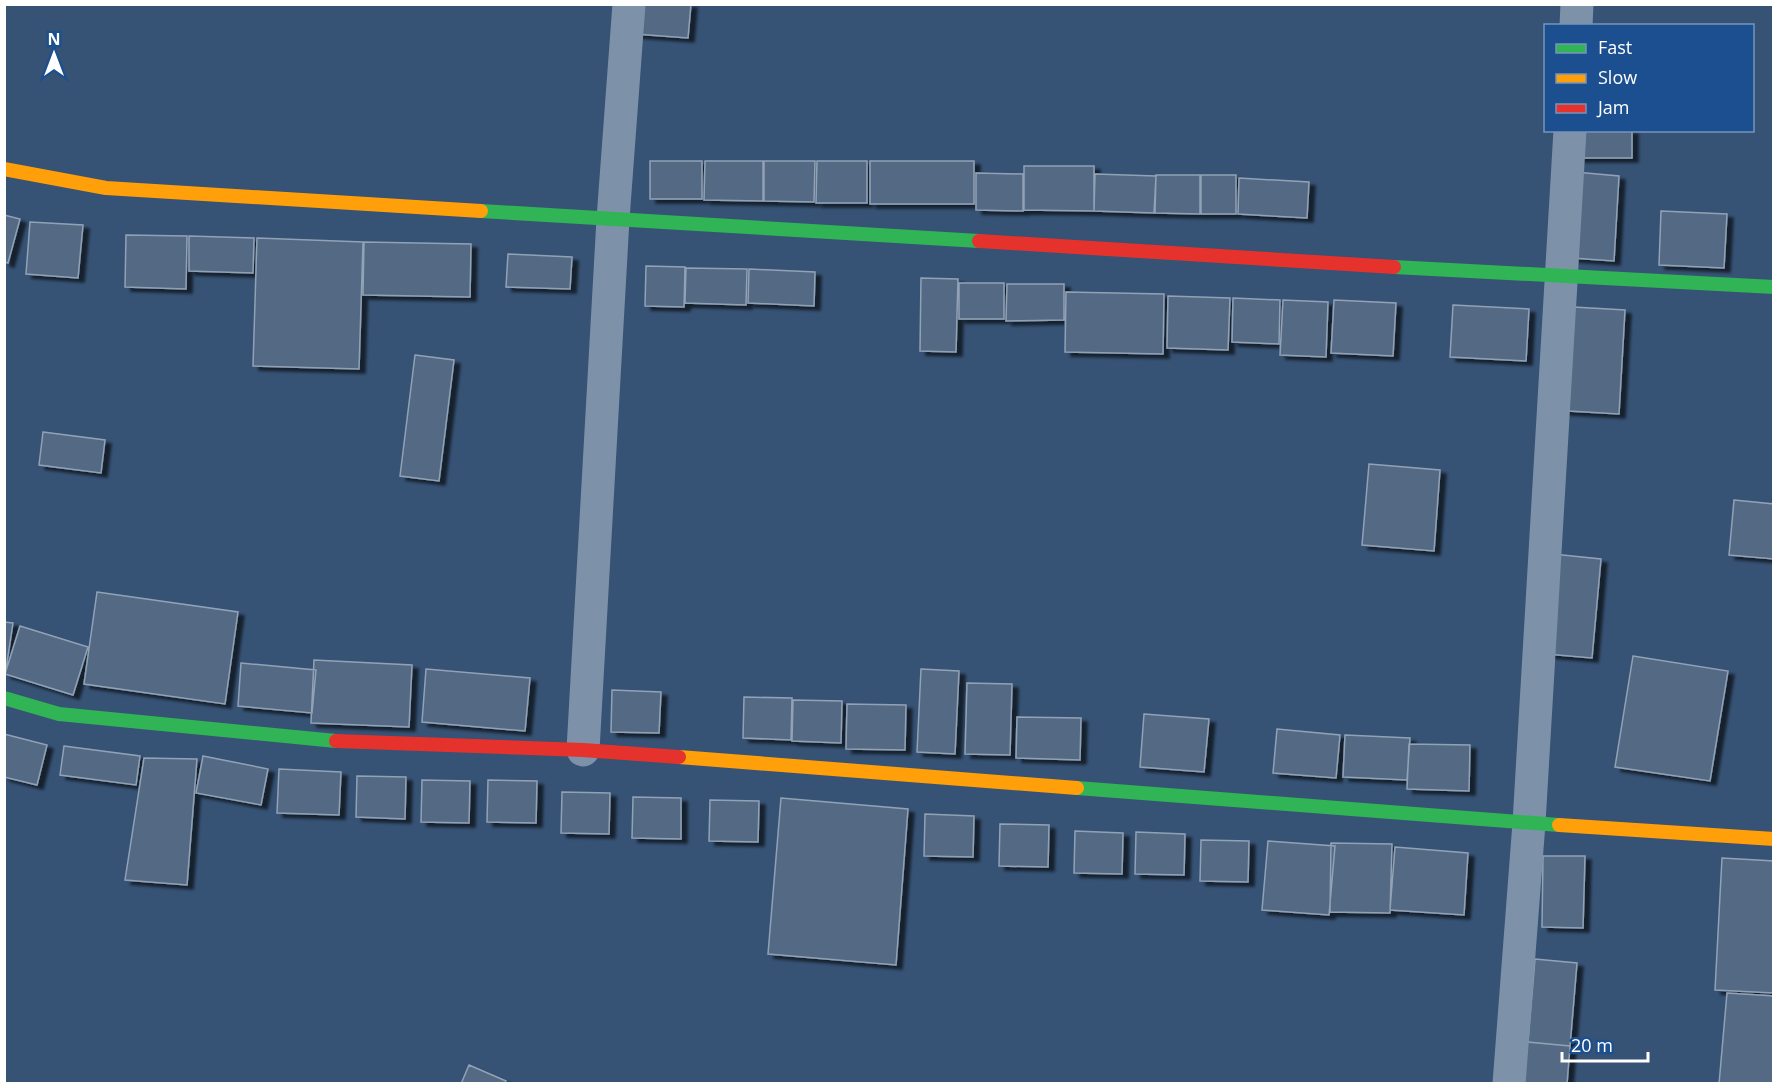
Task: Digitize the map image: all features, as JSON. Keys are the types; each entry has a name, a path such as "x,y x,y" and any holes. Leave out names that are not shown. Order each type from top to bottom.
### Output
{"street":[{"path":"583,750 613,219 629,4"},
{"path":"1576,24 1577,4"},
{"path":"1509,1083 1529,824 1570,132"},
{"path":"4,170 106,188 1561,277 1773,287"},
{"path":"4,698 59,714 346,742 583,750 1529,824 1773,839"}],"building":[{"path":"638,4 691,4 688,38 635,34"},
{"path":"1567,132 1632,132 1632,158 1567,158"},
{"path":"650,161 702,161 702,199 650,199"},
{"path":"705,161 763,161 763,201 704,200"},
{"path":"764,161 815,161 814,202 764,201"},
{"path":"817,161 867,161 867,203 816,203"},
{"path":"870,161 974,161 974,204 870,204"},
{"path":"1024,166 1094,166 1094,211 1024,210"},
{"path":"1564,171 1619,176 1614,261 1558,257"},
{"path":"976,173 1023,174 1023,211 976,210"},
{"path":"1095,174 1156,176 1154,213 1094,211"},
{"path":"1156,175 1200,175 1200,214 1155,213"},
{"path":"1201,175 1236,175 1236,214 1201,214"},
{"path":"1239,178 1309,182 1307,218 1238,214"},
{"path":"1661,211 1727,214 1724,268 1659,265"},
{"path":"4,215 20,219 8,263 4,262"},
{"path":"30,222 83,225 78,278 26,274"},
{"path":"126,235 187,236 186,289 125,287"},
{"path":"189,236 254,238 253,273 189,271"},
{"path":"257,238 363,242 359,369 253,366"},
{"path":"364,242 471,244 470,297 363,295"},
{"path":"508,254 572,257 570,289 506,287"},
{"path":"646,266 685,267 684,307 645,306"},
{"path":"686,268 747,269 746,305 685,303"},
{"path":"749,269 815,272 814,306 748,303"},
{"path":"921,278 958,279 956,352 920,351"},
{"path":"959,283 1004,283 1004,319 959,319"},
{"path":"1007,284 1064,284 1064,320 1006,321"},
{"path":"1066,292 1164,294 1163,354 1065,352"},
{"path":"1168,296 1230,298 1228,350 1167,348"},
{"path":"1233,298 1280,300 1279,344 1232,342"},
{"path":"1283,300 1328,302 1326,357 1280,355"},
{"path":"1334,300 1396,303 1393,356 1331,353"},
{"path":"1453,305 1529,309 1526,361 1450,357"},
{"path":"1556,306 1625,310 1619,414 1551,410"},
{"path":"415,355 454,360 439,481 400,476"},
{"path":"43,432 105,440 101,473 39,465"},
{"path":"1369,464 1440,470 1434,551 1362,545"},
{"path":"1734,500 1774,504 1774,559 1729,555"},
{"path":"1543,553 1601,559 1592,658 1535,653"},
{"path":"97,592 238,612 225,704 84,684"},
{"path":"4,622 13,623 6,669 4,668"},
{"path":"20,626 88,647 73,695 5,674"},
{"path":"1633,656 1728,671 1710,781 1615,767"},
{"path":"314,660 412,665 409,727 311,723"},
{"path":"241,663 316,670 312,713 238,706"},
{"path":"426,669 530,678 525,731 422,722"},
{"path":"921,669 959,671 955,754 917,752"},
{"path":"967,683 1012,684 1010,755 965,754"},
{"path":"612,690 661,692 659,733 611,732"},
{"path":"744,697 792,698 791,740 743,738"},
{"path":"793,700 842,701 841,743 792,741"},
{"path":"847,704 906,705 905,750 846,749"},
{"path":"1144,714 1209,719 1204,772 1140,767"},
{"path":"1017,717 1081,718 1080,760 1016,758"},
{"path":"1277,729 1340,735 1336,778 1273,773"},
{"path":"4,734 47,745 37,785 4,777"},
{"path":"1345,735 1410,738 1407,780 1343,777"},
{"path":"1409,744 1470,745 1469,791 1407,789"},
{"path":"64,746 140,756 136,785 60,775"},
{"path":"203,756 268,769 261,805 196,793"},
{"path":"144,758 197,759 187,885 125,880"},
{"path":"279,769 341,772 339,815 277,813"},
{"path":"357,776 406,777 405,819 356,817"},
{"path":"422,780 470,781 469,823 421,822"},
{"path":"488,780 537,781 536,823 487,822"},
{"path":"562,792 610,793 609,834 561,833"},
{"path":"633,797 681,798 681,839 632,838"},
{"path":"781,798 908,809 896,965 768,954"},
{"path":"710,800 759,801 758,842 709,841"},
{"path":"925,814 974,816 973,857 924,856"},
{"path":"1000,824 1049,825 1048,867 999,866"},
{"path":"1075,831 1123,833 1122,874 1074,873"},
{"path":"1136,832 1185,834 1184,875 1135,874"},
{"path":"1201,840 1249,841 1248,882 1200,881"},
{"path":"1268,841 1335,846 1329,915 1262,910"},
{"path":"1331,843 1392,844 1390,913 1330,912"},
{"path":"1395,847 1468,853 1464,915 1390,910"},
{"path":"1543,856 1585,856 1583,928 1542,927"},
{"path":"1722,858 1774,861 1774,993 1715,990"},
{"path":"1535,959 1577,963 1570,1046 1528,1042"},
{"path":"1727,993 1774,996 1774,1084 1719,1084"},
{"path":"1527,1042 1570,1046 1567,1084 1523,1084"},
{"path":"469,1065 506,1081 505,1084 461,1084"}],"traffic: fast":[{"path":"481,211 979,241"},
{"path":"1394,267 1774,287"},
{"path":"4,698 59,714 336,741"},
{"path":"1077,788 1559,825"}],"traffic: slow":[{"path":"4,169 106,188 481,211"},
{"path":"679,757 1077,788"},
{"path":"1559,825 1774,839"}],"traffic: jam":[{"path":"979,241 1394,267"},
{"path":"336,741 583,750 679,757"}]}
